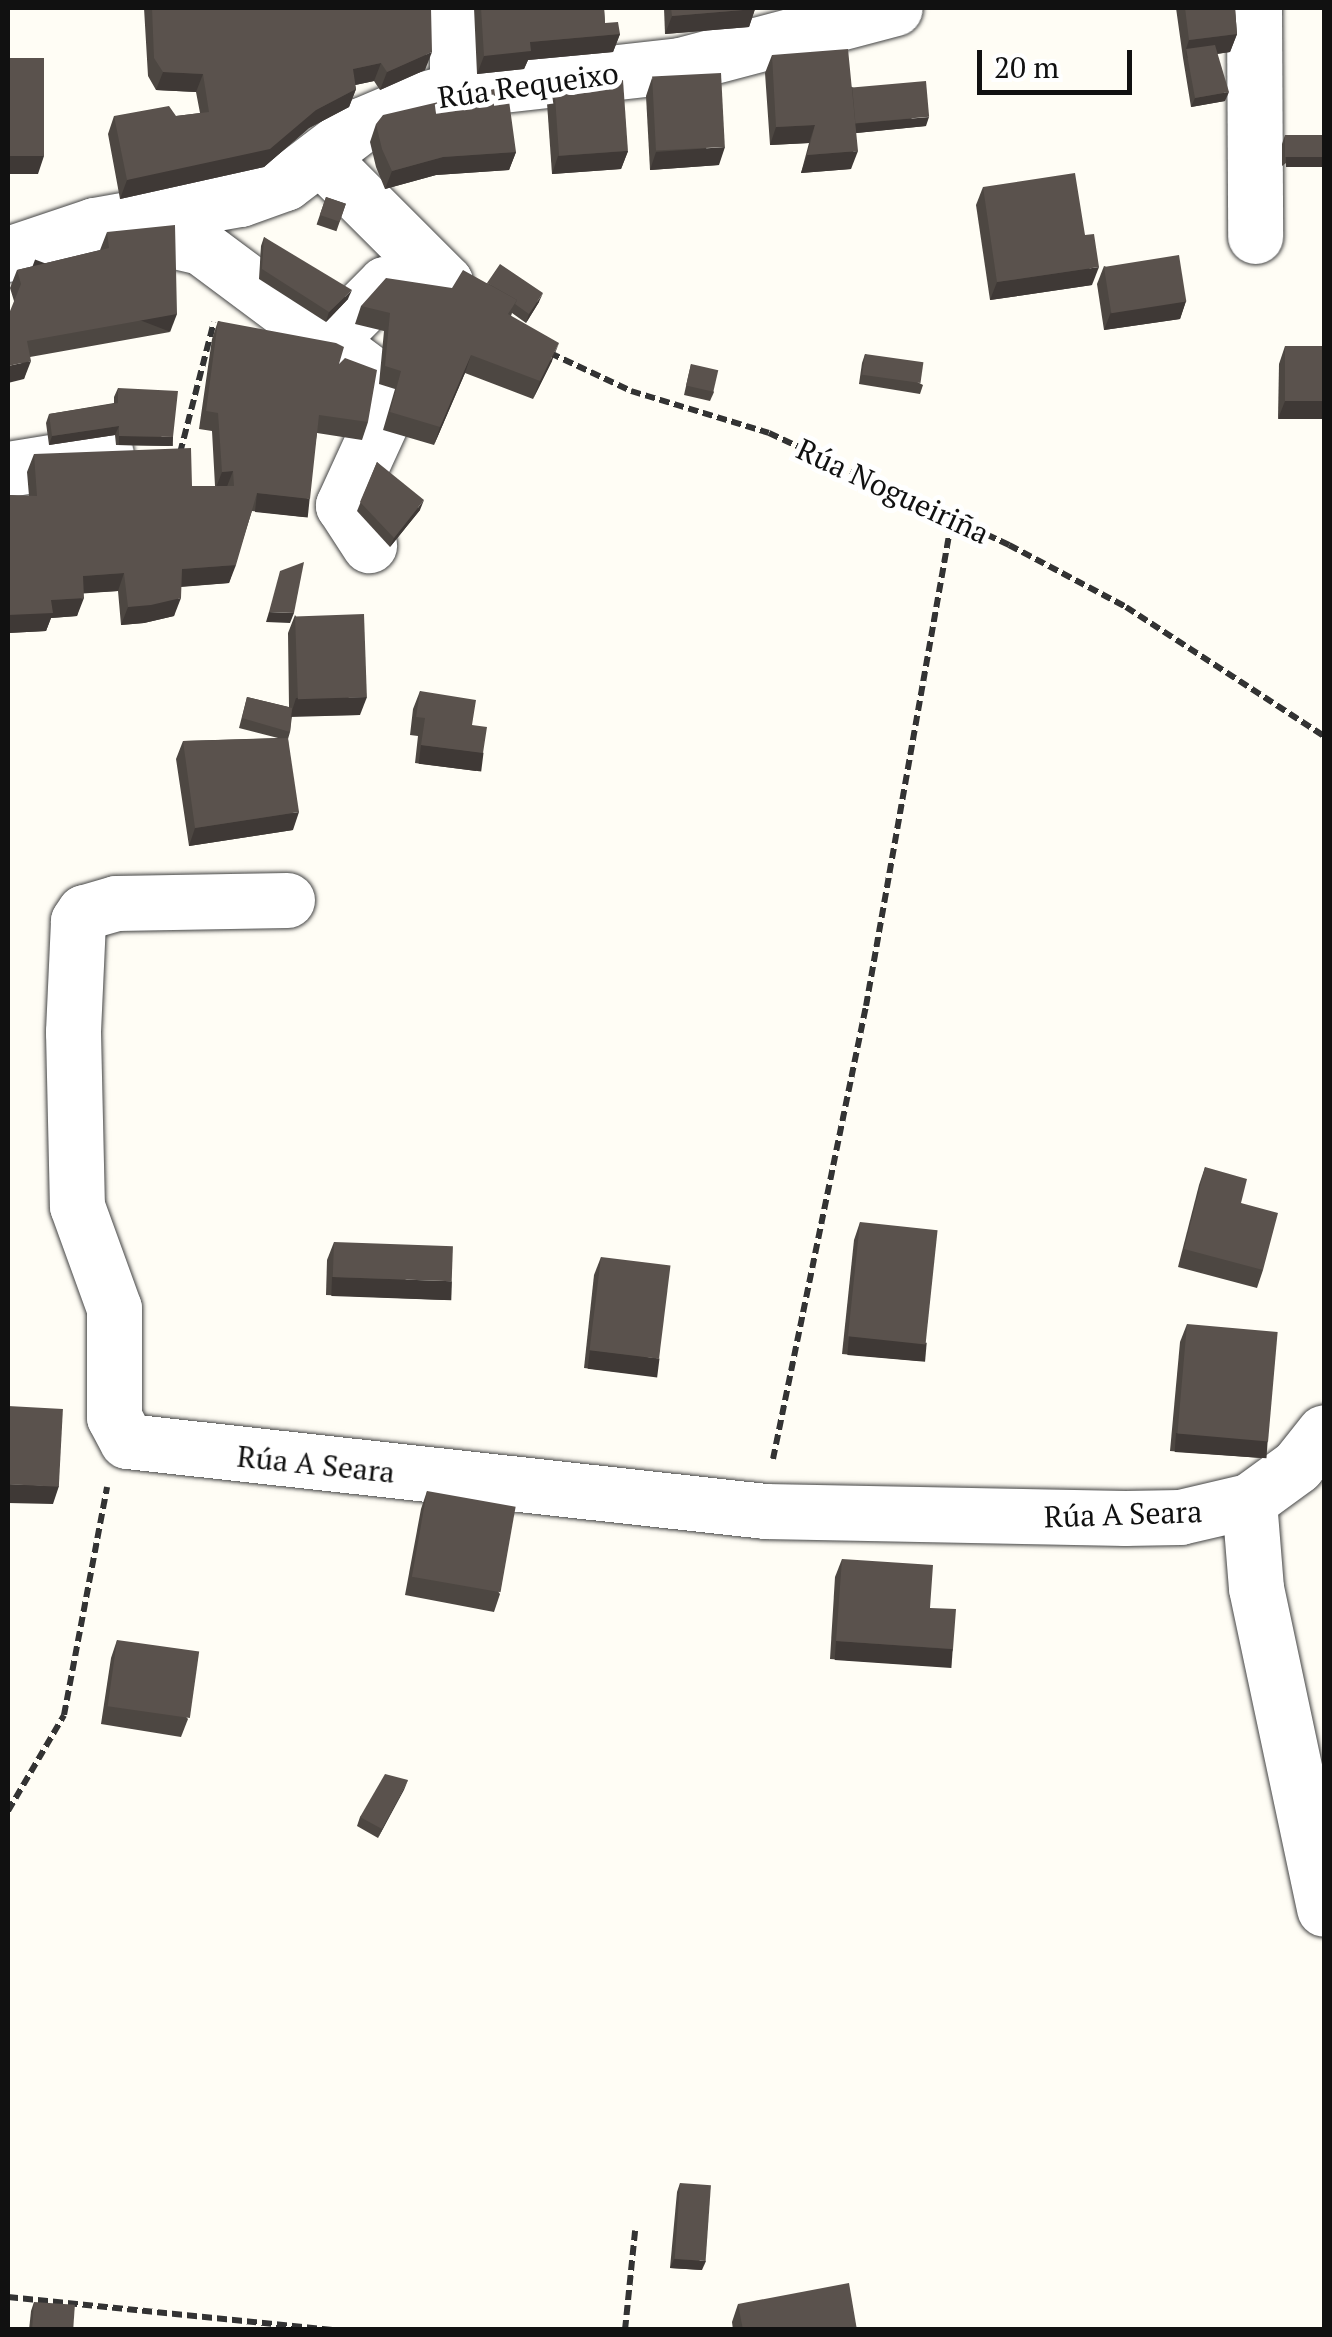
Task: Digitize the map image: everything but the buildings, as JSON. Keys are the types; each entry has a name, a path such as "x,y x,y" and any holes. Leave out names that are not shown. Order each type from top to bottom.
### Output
{"street":[{"path":"457,8 458,90"},
{"name":"Rúa Requeixo","path":"20,250 94,225 240,199 285,183 383,114 458,90 680,66 895,8"},
{"path":"1254,8 1255,236"},
{"path":"320,157 446,282 433,292 386,284 326,343"},
{"path":"20,250 158,237 201,247 374,376 384,400 375,442 343,504 370,546"},
{"path":"8,469 86,453 164,454"},
{"path":"120,1436 114,1308 77,1206 73,1032 78,921 84,912 116,903 287,900"},
{"name":"Rúa A Seara","path":"120,1436 136,1444 764,1511 1162,1517 1249,1501 1298,1466 1324,1432"},
{"path":"1249,1501 1259,1603 1324,1909"}],"path":[{"path":"164,454 176,455 187,444 194,382 235,272"},
{"name":"Rúa Nogueiriña","path":"535,343 589,375 769,433 952,518 1126,607 1324,736"},
{"path":"764,1511 866,1006 952,518"},
{"path":"8,1811 64,1715 120,1436"},
{"path":"625,2330 635,2231"},
{"path":"8,2297 332,2330"}]}
